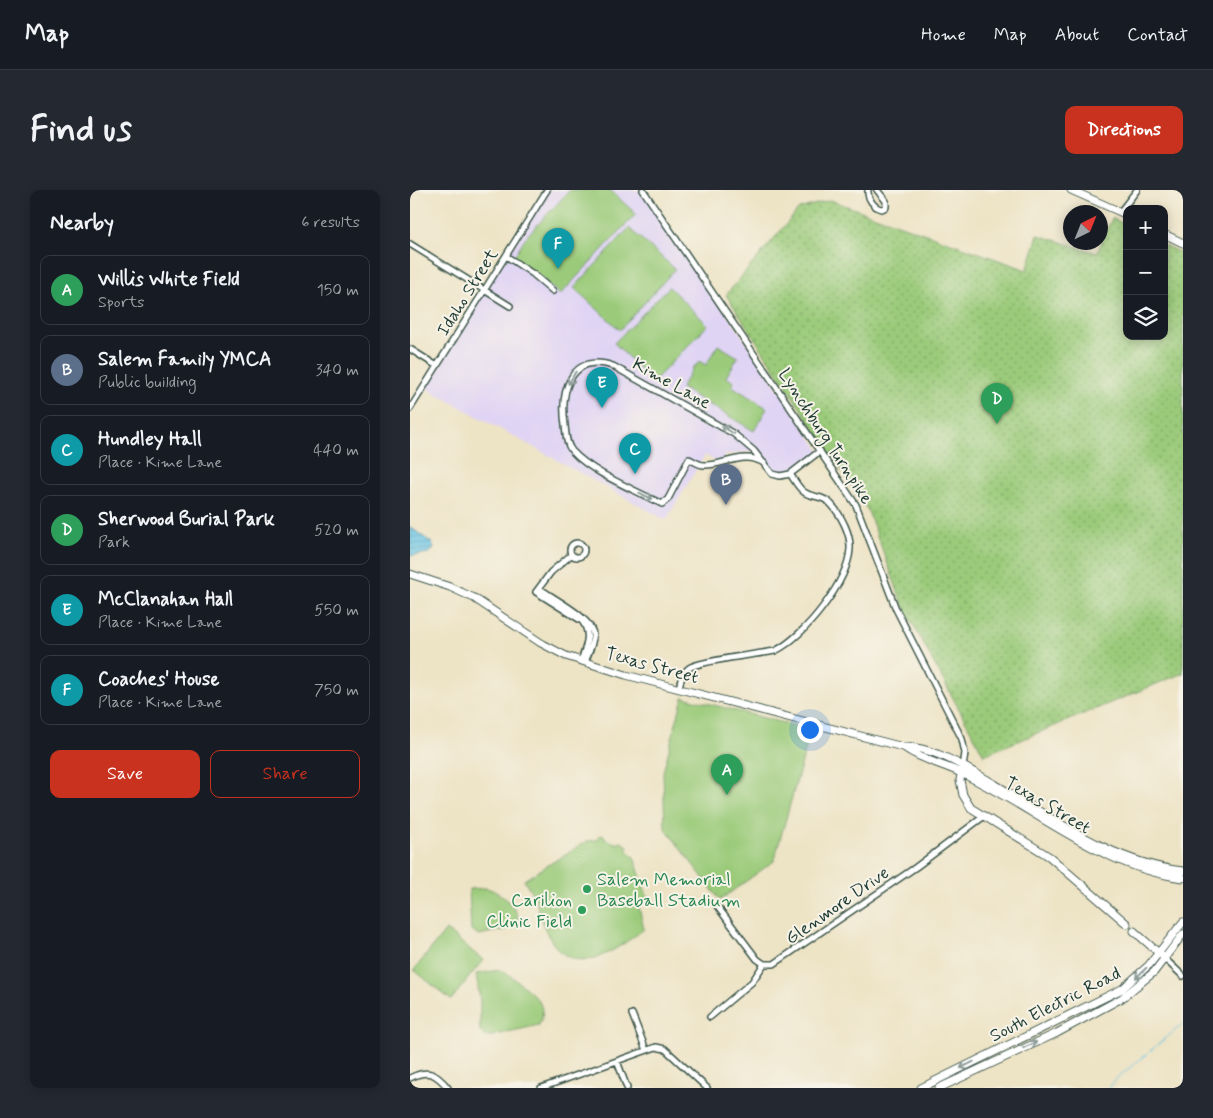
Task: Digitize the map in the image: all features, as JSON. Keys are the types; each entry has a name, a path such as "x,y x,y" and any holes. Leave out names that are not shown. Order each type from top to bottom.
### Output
{"main road":[{"path":"1071,190 1123,213"},
{"path":"1168,236 1183,243"},
{"name":"Texas Street","path":"410,574 444,585 474,598 541,643 583,662 903,747 917,748 962,770 1119,855 1153,866 1183,871"},
{"name":"Texas Street","path":"962,770 1102,853 1148,870 1183,878"},
{"name":"Lynchburg Turnpike","path":"962,770 964,779 962,789 968,805 983,817 1023,838 1050,857 1127,924"},
{"name":"South Electric Road","path":"921,1088 1109,997 1138,976 1183,922"},
{"path":"1134,931 1165,959"},
{"name":"South Electric Road","path":"939,1088 1111,1004 1147,980 1183,934"}],"street":[{"name":"Idaho Street","path":"410,410 412,402 437,366 547,190"},
{"name":"Lynchburg Turnpike","path":"643,190 820,451 861,516 896,609 962,739 966,752 962,770"},
{"path":"868,190 874,206 882,209 886,207 886,201 877,190"},
{"path":"1128,205 1138,190"},
{"path":"410,244 510,306"},
{"path":"506,256 553,291"},
{"path":"410,349 437,366"},
{"name":"Kime Lane","path":"764,463 755,458 747,457 706,465 689,459 668,499 662,504 609,476 572,451 568,444 564,420 564,400 568,383 575,372 583,365 596,362 613,366 734,434 764,463 772,474 780,476 790,474"},
{"path":"679,689 680,679 684,672 697,664 775,651 788,643 826,602 843,574 850,550 843,522 831,504 819,496 801,490 790,474 820,451"},
{"path":"571,555 551,572 538,590 583,616 590,625 593,634 583,662"},
{"name":"Glenmore Drive","path":"764,964 778,962 979,822 983,817"},
{"path":"710,1017 752,982 764,964 757,959 717,906"},
{"path":"1165,959 1183,976"},
{"path":"632,1014 646,1050"},
{"path":"541,1088 656,1047 664,1048 707,1088"},
{"path":"617,1061 627,1088"},
{"path":"410,1078 425,1072 432,1073 440,1077 448,1088"}],"shaded area":[{"path":"549,190 643,190 820,451 793,472 776,475 754,451 726,455 720,464 705,455 666,520 424,387"}],"green space":[{"path":"570,190 610,190 636,214 560,295 538,275 513,258 525,238"},
{"path":"830,200 1027,270 1038,235 1063,243 1063,250 1087,250 1097,253 1098,250 1108,250 1108,227 1112,218 1123,224 1123,340 1168,340 1168,247 1183,254 1183,673 984,755 904,608 868,511 726,295 799,209"},
{"path":"629,228 675,269 620,330 574,288"},
{"path":"669,287 708,325 653,382 614,343"},
{"path":"718,345 738,357 726,377 734,382 732,386 767,408 754,431 681,388 694,366 699,361 706,365"},
{"path":"683,697 811,730 774,861 720,900 665,828 663,772"},
{"name":"Salem Memorial Baseball Stadium","path":"604,835 605,839 618,844 620,841 629,847 626,849 634,857 648,899 638,903 644,929 606,954 580,960 568,957 557,948 545,930 536,901 524,880 587,841 598,840 598,836"},
{"path":"486,888 499,893 509,902 519,919 520,926 479,935 471,930 469,889"},
{"path":"446,930 483,960 451,1000 414,970"},
{"path":"499,970 511,976 536,997 541,1007 542,1018 539,1025 487,1037 480,1031 480,1000 476,974"}],"water":[{"path":"410,527 432,543 434,549 429,553 410,556"}],"waterway":[{"path":"1109,1088 1117,1078 1183,1024"}],"place":[{"name":"Coaches' House","path":"558,269"},
{"name":"McClanahan Hall","path":"602,408"},
{"name":"Sherwood Burial Park","path":"997,424"},
{"name":"Hundley Hall","path":"635,474"},
{"name":"Salem Family YMCA","path":"726,505"},
{"name":"Willis White Field","path":"727,795"},
{"name":"Salem Memorial Baseball Stadium","path":"587,889"},
{"name":"Carilion Clinic Field","path":"582,910"}]}
